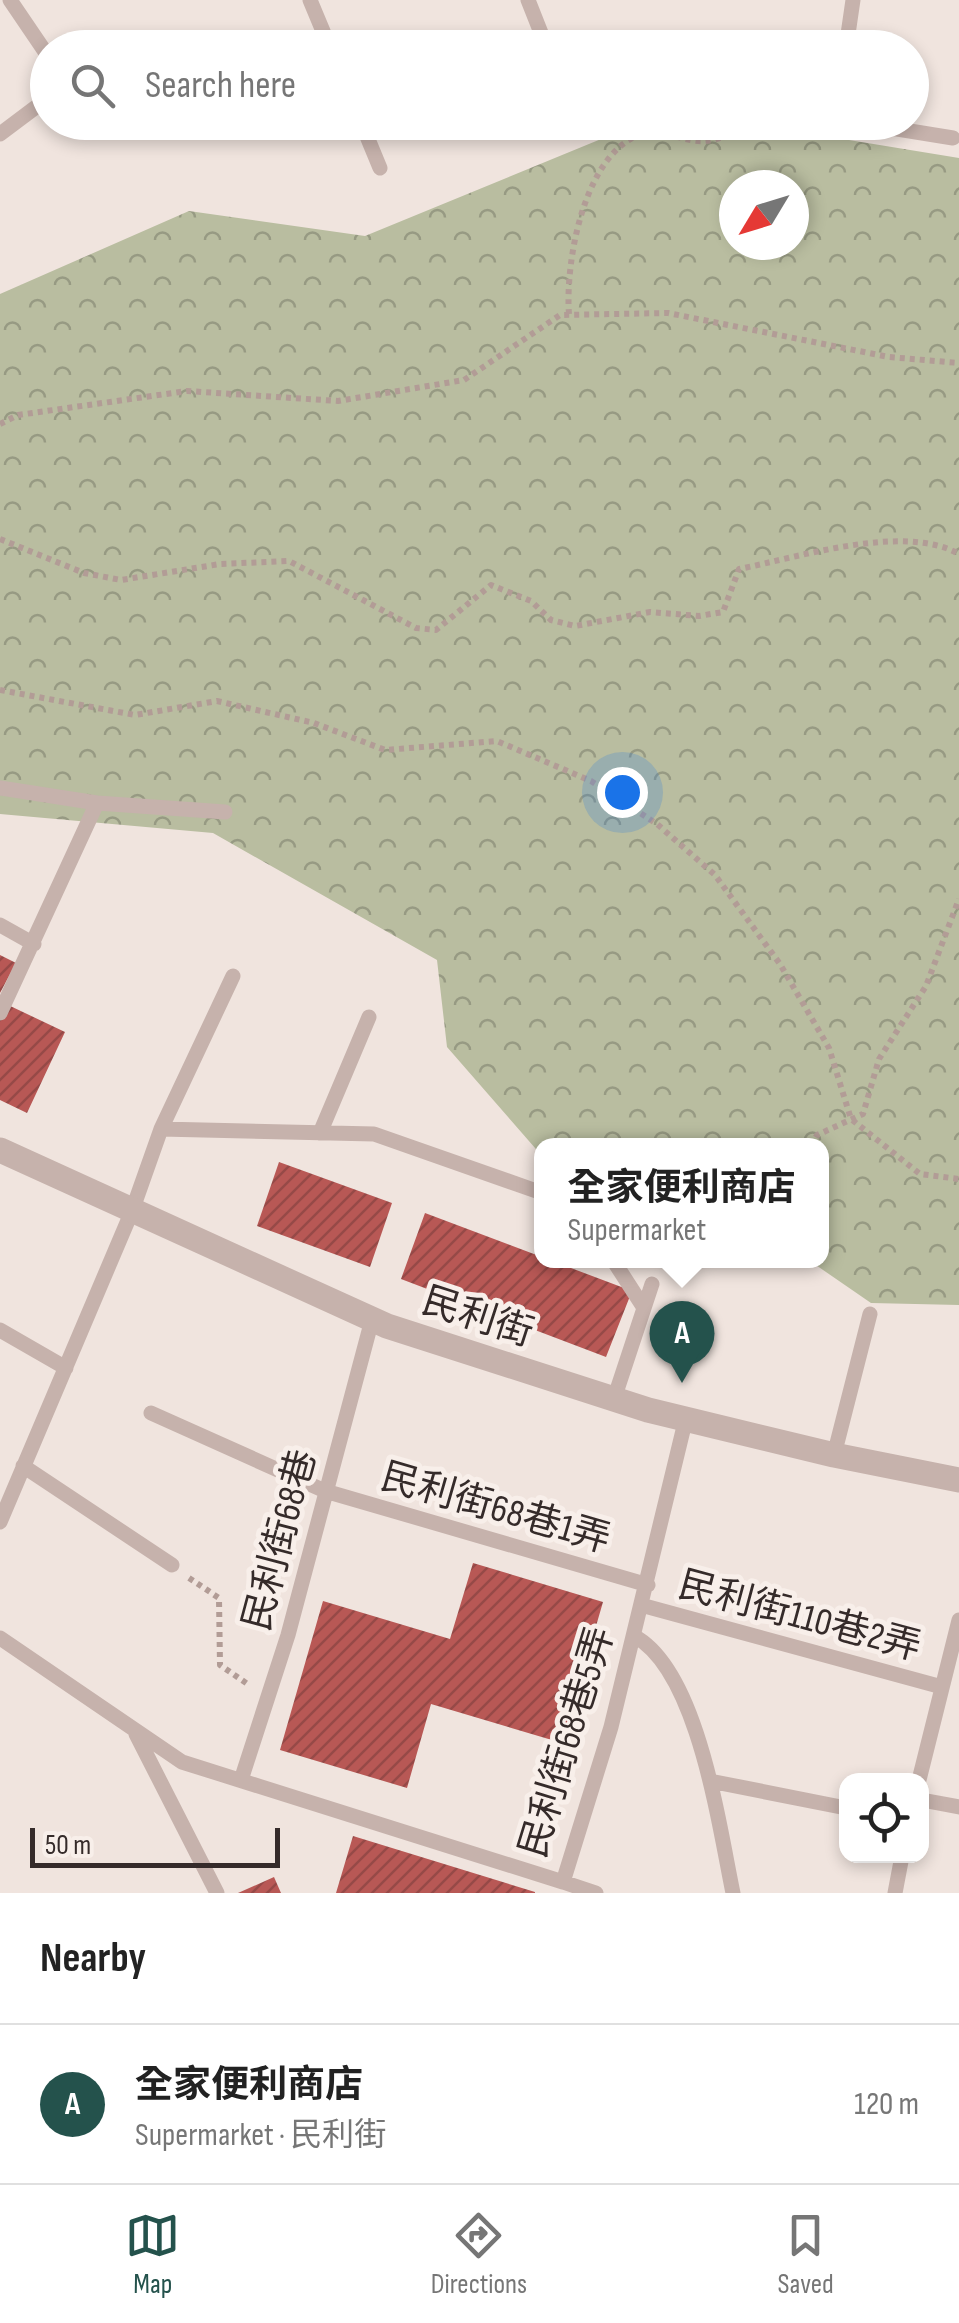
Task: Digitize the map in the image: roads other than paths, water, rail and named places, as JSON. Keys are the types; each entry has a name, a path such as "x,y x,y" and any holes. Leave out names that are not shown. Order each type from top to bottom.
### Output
{"street":[{"name":"民利街","path":"0,1150 373,1316 387,1326 614,1399 834,1455 959,1480"}],"lane":[{"path":"10,0 30,30"},
{"path":"310,0 322,30"},
{"path":"528,0 540,30"},
{"path":"849,30 853,0"},
{"path":"0,134 30,112"},
{"path":"929,134 954,138"},
{"path":"368,140 380,168"},
{"path":"0,788 97,803 225,812"},
{"path":"0,1013 97,803"},
{"path":"0,925 34,944"},
{"path":"1,1518 132,1211 161,1129 233,976"},
{"path":"320,1133 370,1017"},
{"path":"161,1129 374,1134 534,1190"},
{"path":"617,1268 644,1308"},
{"path":"614,1399 652,1284"},
{"path":"834,1455 870,1314"},
{"name":"民利街68巷","path":"241,1780 268,1697 373,1316"},
{"path":"0,1330 66,1368"},
{"name":"民利街68巷1弄","path":"152,1413 325,1492 648,1585"},
{"name":"民利街68巷5弄","path":"0,1638 182,1762 563,1882 648,1585 686,1418"},
{"path":"23,1466 172,1565"},
{"name":"民利街110巷2弄","path":"641,1605 942,1687"},
{"path":"920,1773 942,1687 954,1661 959,1620"},
{"path":"634,1636 651,1645 700,1732 733,1893"},
{"path":"134,1730 218,1893"},
{"path":"710,1780 839,1807"},
{"path":"929,1801 959,1807"},
{"path":"895,1893 901,1863"},
{"path":"563,1882 596,1893"}],"place":[{"name":"全家便利商店","path":"682,1383"}]}
